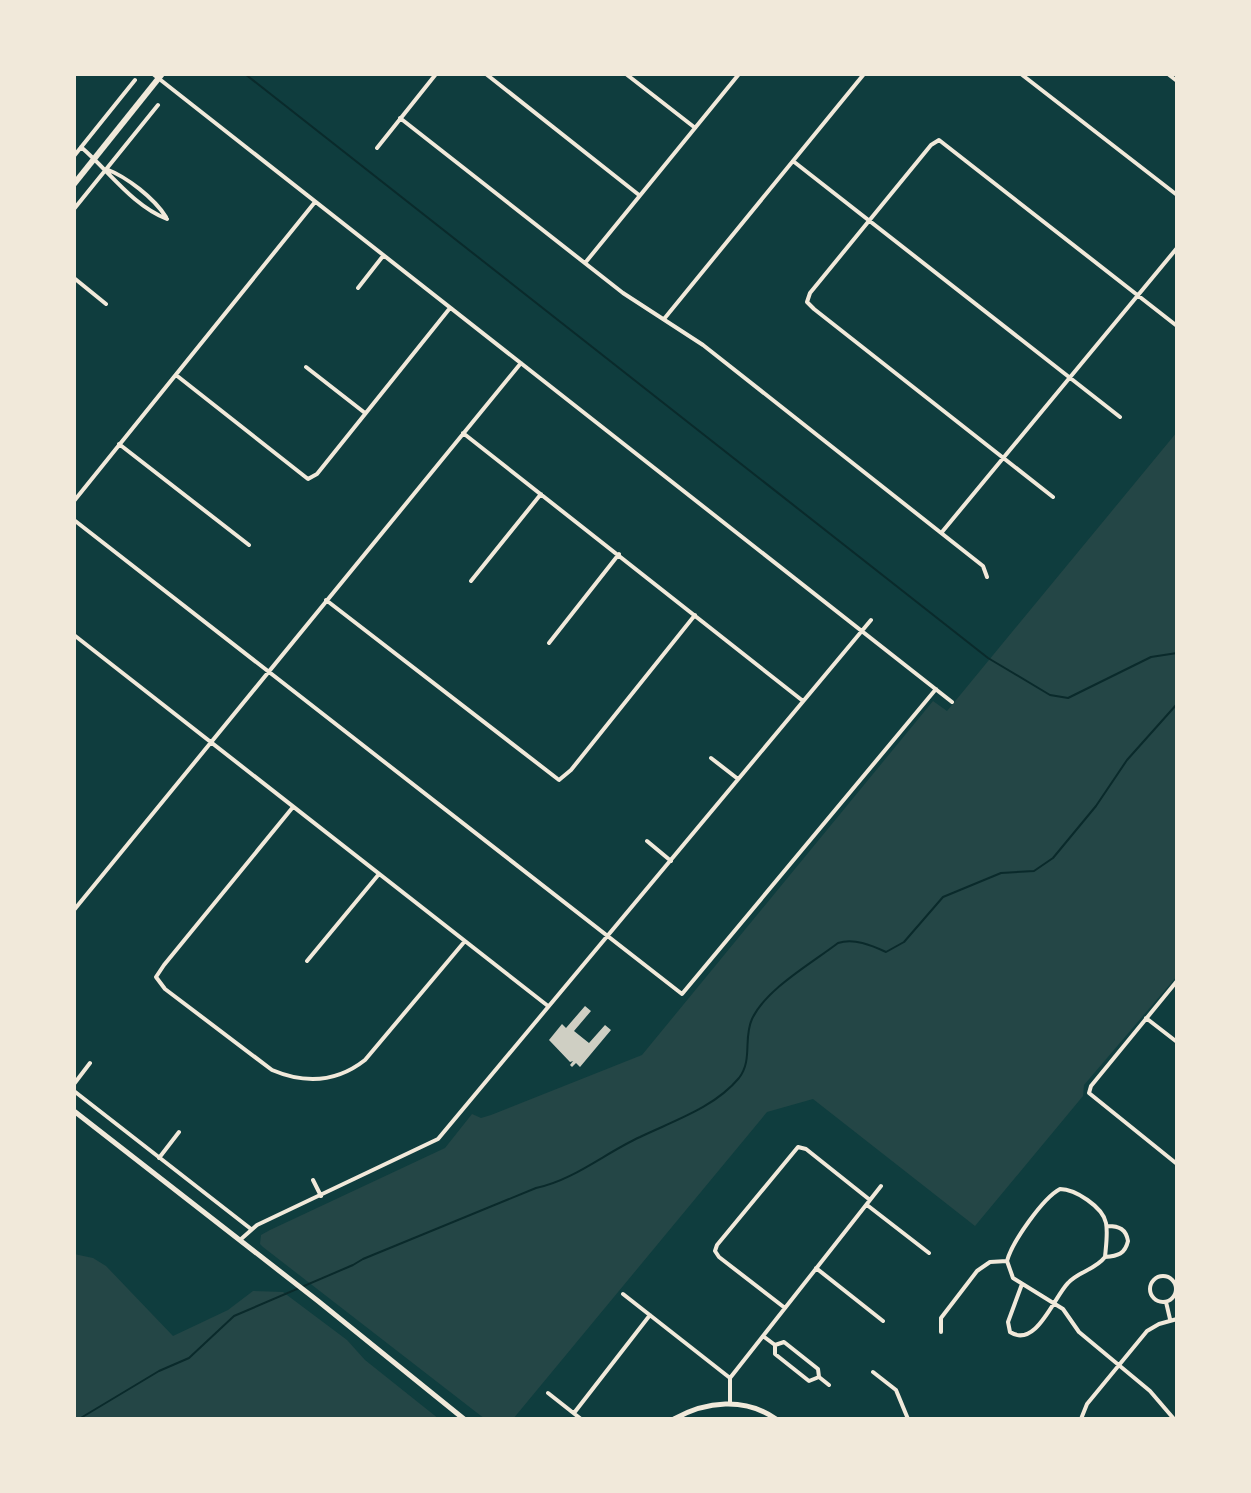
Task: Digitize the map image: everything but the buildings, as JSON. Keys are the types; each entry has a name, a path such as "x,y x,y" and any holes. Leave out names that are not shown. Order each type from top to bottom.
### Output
{"main road":[{"path":"74,184 158,76"},
{"path":"74,1111 464,1419"},
{"path":"677,1418 706,1405 730,1404 753,1407 776,1419"}],"street":[{"path":"377,148 436,74"},
{"path":"486,74 639,195"},
{"path":"626,74 694,128"},
{"path":"585,263 739,74"},
{"path":"664,319 864,74"},
{"path":"1021,74 1177,195"},
{"path":"1168,74 1177,81"},
{"path":"158,76 952,702"},
{"path":"74,156 135,80"},
{"path":"74,209 158,105"},
{"path":"400,118 631,299 703,345 942,532 983,566 987,577"},
{"path":"1053,497 807,302 810,293 931,145 939,140 1177,326"},
{"path":"81,147 106,169 112,179 155,214 167,219 160,207 117,173 106,169"},
{"path":"793,161 1120,417"},
{"path":"74,501 315,202"},
{"path":"942,532 1177,248"},
{"path":"358,288 383,256"},
{"path":"74,278 106,304"},
{"path":"176,375 308,479 317,474 450,308"},
{"path":"74,910 521,363"},
{"path":"306,367 365,413"},
{"path":"463,433 803,701"},
{"path":"119,444 249,545"},
{"path":"471,581 541,494"},
{"path":"74,520 682,994 936,689"},
{"path":"549,643 619,554"},
{"path":"326,600 559,780 571,770 695,615"},
{"path":"240,1240 251,1229 438,1139 871,620"},
{"path":"74,635 549,1006"},
{"path":"711,758 738,779"},
{"path":"293,807 156,977 165,989 261,1063 286,1076 319,1080 344,1074 365,1060 465,941"},
{"path":"647,841 671,861"},
{"path":"307,961 379,874"},
{"path":"1177,981 1091,1086 1089,1093 1177,1164"},
{"path":"1146,1018 1177,1042"},
{"path":"74,1084 90,1063"},
{"path":"74,1091 251,1229"},
{"path":"159,1158 179,1132"},
{"path":"785,1308 715,1251 798,1147 806,1149 929,1253"},
{"path":"313,1180 321,1196"},
{"path":"730,1404 730,1378 881,1186"},
{"path":"1105,1257 1106,1226 1101,1213 1075,1192 1060,1189 1049,1198 1014,1244 1007,1261 1010,1274 1063,1309 1079,1332 1162,1403 1174,1419"},
{"path":"1022,1284 1008,1322 1010,1332 1017,1336 1024,1336 1033,1329 1069,1282 1094,1269 1105,1257 1123,1253 1128,1241 1123,1230 1117,1226 1106,1226"},
{"path":"941,1332 941,1318 977,1271 990,1262 1007,1261"},
{"path":"816,1268 883,1321"},
{"path":"1159,1276 1167,1277 1175,1286 1173,1297 1166,1302 1157,1301 1150,1290 1152,1281 1159,1276"},
{"path":"623,1294 730,1378"},
{"path":"1166,1302 1170,1319"},
{"path":"574,1413 650,1315"},
{"path":"1081,1419 1087,1404 1147,1331 1170,1319 1177,1319"},
{"path":"763,1336 775,1345"},
{"path":"775,1345 784,1342 818,1369 819,1377 829,1385"},
{"path":"775,1345 775,1354 809,1381 819,1377"},
{"path":"873,1372 896,1390 908,1419"},
{"path":"548,1393 581,1419"}],"shaded area":[{"path":"1177,432 1177,976 1084,1085 1083,1096 975,1226 813,1099 767,1112 513,1419 485,1419 260,1244 261,1235 270,1230 445,1148 472,1114 481,1118 491,1115 642,1055 933,701 947,711"},
{"path":"74,1254 93,1258 106,1266 173,1336 228,1310 253,1291 283,1292 347,1340 365,1360 439,1419 74,1419"}],"waterway":[{"path":"245,74 988,658 1050,695 1068,698 1151,657 1177,653"},
{"path":"79,1419 159,1371 189,1358 234,1316 363,1259 563,1179 718,1098 743,1071 749,1026 759,1008 779,987 838,943 856,942 886,952 904,942 943,897 1001,873 1034,871 1053,858 1096,806 1127,760 1177,704"}]}
